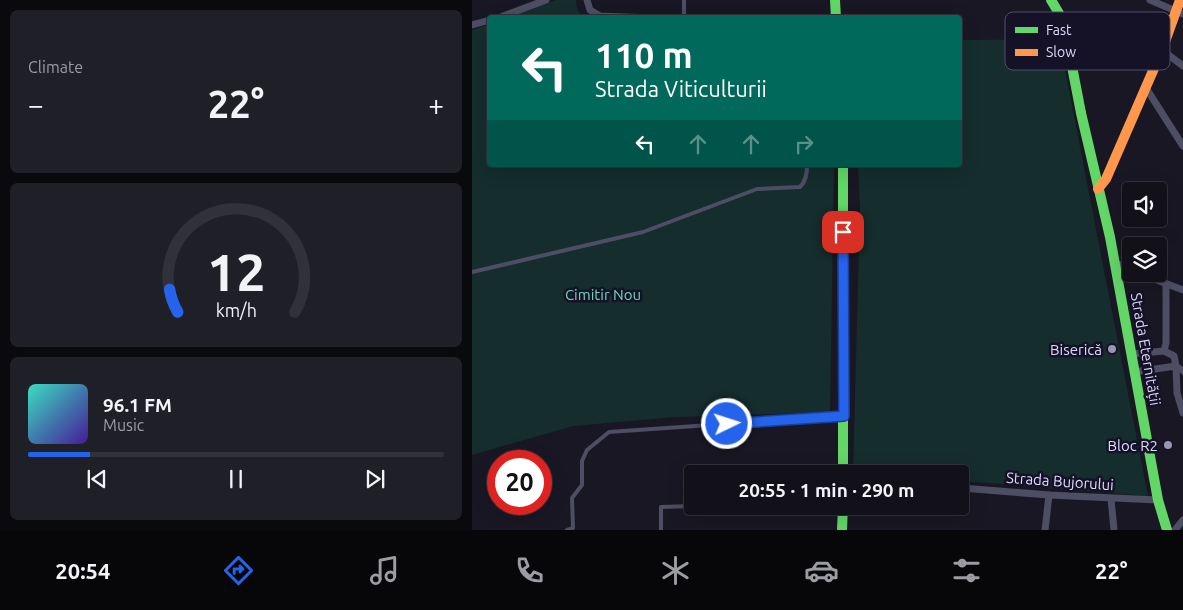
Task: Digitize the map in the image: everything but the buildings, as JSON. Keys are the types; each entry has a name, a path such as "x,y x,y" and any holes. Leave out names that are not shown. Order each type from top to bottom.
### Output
{"street":[{"path":"506,15 546,0"},
{"path":"587,0 590,10 598,15"},
{"path":"835,0 836,15"},
{"path":"1150,0 1180,13"},
{"path":"1170,34 1180,13 1180,0"},
{"name":"Strada Eternității","path":"1052,1 1058,12"},
{"path":"472,24 487,21"},
{"path":"1170,56 1182,66"},
{"name":"Strada Eternității","path":"1073,70 1115,263 1158,500 1167,530"},
{"path":"1098,189 1106,179 1154,70"},
{"path":"1146,88 1182,146"},
{"path":"843,465 844,167"},
{"path":"1115,263 1122,266"},
{"path":"1161,282 1182,290"},
{"path":"1164,351 1166,343 1166,284"},
{"path":"1131,354 1164,351 1174,356 1176,393 1182,413"},
{"path":"1134,372 1176,366 1182,371"},
{"name":"Strada Bujorului","path":"969,489 1048,496 1158,500"},
{"path":"1045,530 1048,496"},
{"path":"1111,499 1114,530"},
{"path":"842,530 843,515"},
{"path":"1175,530 1182,520"}],"lane":[{"path":"684,0 684,15"},
{"path":"472,272 643,232 757,189 800,187 807,175 807,167"},
{"path":"567,530 573,528 572,498 582,485 582,461 587,450 609,432 844,416"},
{"path":"661,530 661,507 684,506"}],"green space":[{"path":"556,0 576,0 576,5 582,15 514,15"},
{"name":"Cimitir Nou","path":"487,25 487,167 834,167 830,412 676,417 573,426 472,455 472,30"},
{"path":"962,40 1005,40 1005,70 1065,70 1148,496 969,482 969,465 853,465 860,208 858,167 962,167"}],"traffic: fast":[{"path":"835,0 836,15"},
{"path":"1051,0 1058,12"},
{"path":"1073,70 1110,237 1158,500 1167,530"},
{"path":"843,167 843,465"},
{"path":"842,530 843,515"}],"traffic: slow":[{"path":"1170,28 1180,0"},
{"path":"1098,189 1106,179 1153,70"}],"place":[{"name":"Biserică","path":"1112,349"},
{"name":"Bloc R2","path":"1168,445"}],"route":[{"path":"727,424 844,416 843,232"}]}
